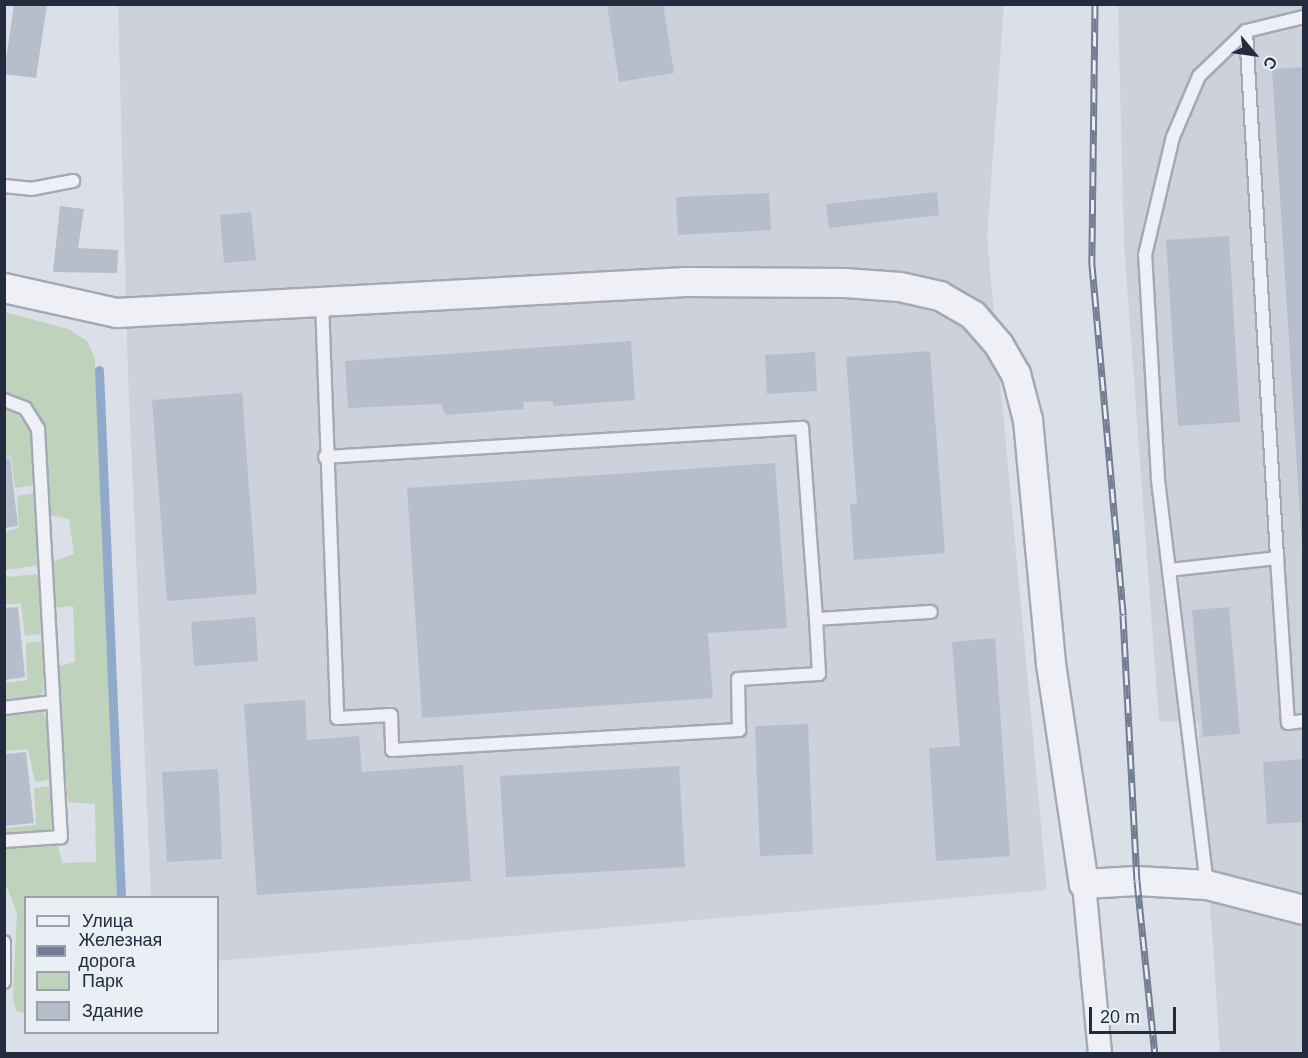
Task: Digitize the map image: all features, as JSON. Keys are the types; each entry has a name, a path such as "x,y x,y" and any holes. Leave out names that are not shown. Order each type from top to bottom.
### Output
{"street":[{"path":"4,288 117,313 686,282 845,283 900,287 940,296 973,315 1016,374 1028,420 1051,664 1084,884 1100,1053"},
{"path":"1084,884 1137,880 1207,885 1304,910"}],"lane":[{"path":"1207,885 1158,478 1145,255 1173,137 1198,76 1246,31 1304,17"},
{"path":"1246,31 1288,723 1304,722"},
{"path":"4,186 31,189 73,181"},
{"path":"322,302 326,457 337,718 391,715 392,750 739,730 738,679 819,674 802,428 326,457"},
{"path":"4,400 25,408 38,429 61,837 4,841"},
{"path":"1169,570 1277,558"},
{"path":"816,619 931,612"},
{"path":"4,708 53,702"},
{"path":"4,942 4,982"}],"shaded area":[{"path":"118,5 1004,5 987,237 1047,890 219,961 219,896 151,896 128,375"},
{"path":"1118,5 1303,5 1303,1053 1220,1053 1198,722 1159,722 1124,243"}],"green space":[{"path":"4,312 68,329 87,341 95,359 117,896 24,896 24,1014 16,1011 13,996 17,912 5,883 5,847 57,845 63,863 96,862 95,804 68,802 56,667 75,662 73,606 53,608 53,562 74,554 69,519 50,515 45,426 34,408 5,394"},
{"path":"4,408 16,413 32,435 36,485 15,488 11,457 5,457"},
{"path":"36,493 41,565 5,570 4,532 19,528 17,496"},
{"path":"40,574 45,633 25,636 21,604 5,604 5,577"},
{"path":"44,641 43,692 38,698 5,705 4,683 27,680 26,643"},
{"path":"41,710 50,724 54,779 35,782 28,749 5,751 4,713"},
{"path":"53,786 54,822 49,832 5,837 5,828 36,825 34,788"}],"building":[{"path":"14,4 47,4 36,78 4,74"},
{"path":"607,4 663,4 674,73 619,82"},
{"path":"1304,67 1304,548 1302,548 1272,69"},
{"path":"937,192 939,215 829,228 826,204"},
{"path":"769,193 771,230 678,235 676,197"},
{"path":"60,206 84,209 78,248 118,250 117,273 53,272"},
{"path":"251,212 256,260 224,263 220,215"},
{"path":"1229,236 1240,422 1178,426 1166,240"},
{"path":"631,341 635,400 553,406 553,401 523,402 524,409 446,415 441,404 348,408 345,361"},
{"path":"930,351 945,553 854,560 850,504 857,504 846,357"},
{"path":"815,352 817,391 767,394 765,355"},
{"path":"242,393 257,594 167,601 152,400"},
{"path":"10,458 18,526 4,528 4,459"},
{"path":"775,463 787,628 708,633 713,698 422,718 407,488"},
{"path":"18,607 25,677 4,680 4,608"},
{"path":"1229,607 1240,734 1203,737 1192,610"},
{"path":"255,617 258,661 194,666 191,622"},
{"path":"995,638 1010,856 936,861 929,748 960,746 952,642"},
{"path":"305,700 307,740 359,736 362,772 463,765 471,881 257,895 244,704"},
{"path":"808,724 813,854 760,856 755,726"},
{"path":"26,752 34,823 4,826 4,754"},
{"path":"1304,759 1304,822 1267,824 1263,762"},
{"path":"679,766 685,867 506,877 500,776"},
{"path":"218,769 222,859 167,862 162,772"}],"waterway":[{"path":"99,370 121,896"}],"railway":[{"path":"1095,4 1092,265 1123,615 1137,881 1155,1054"}]}
